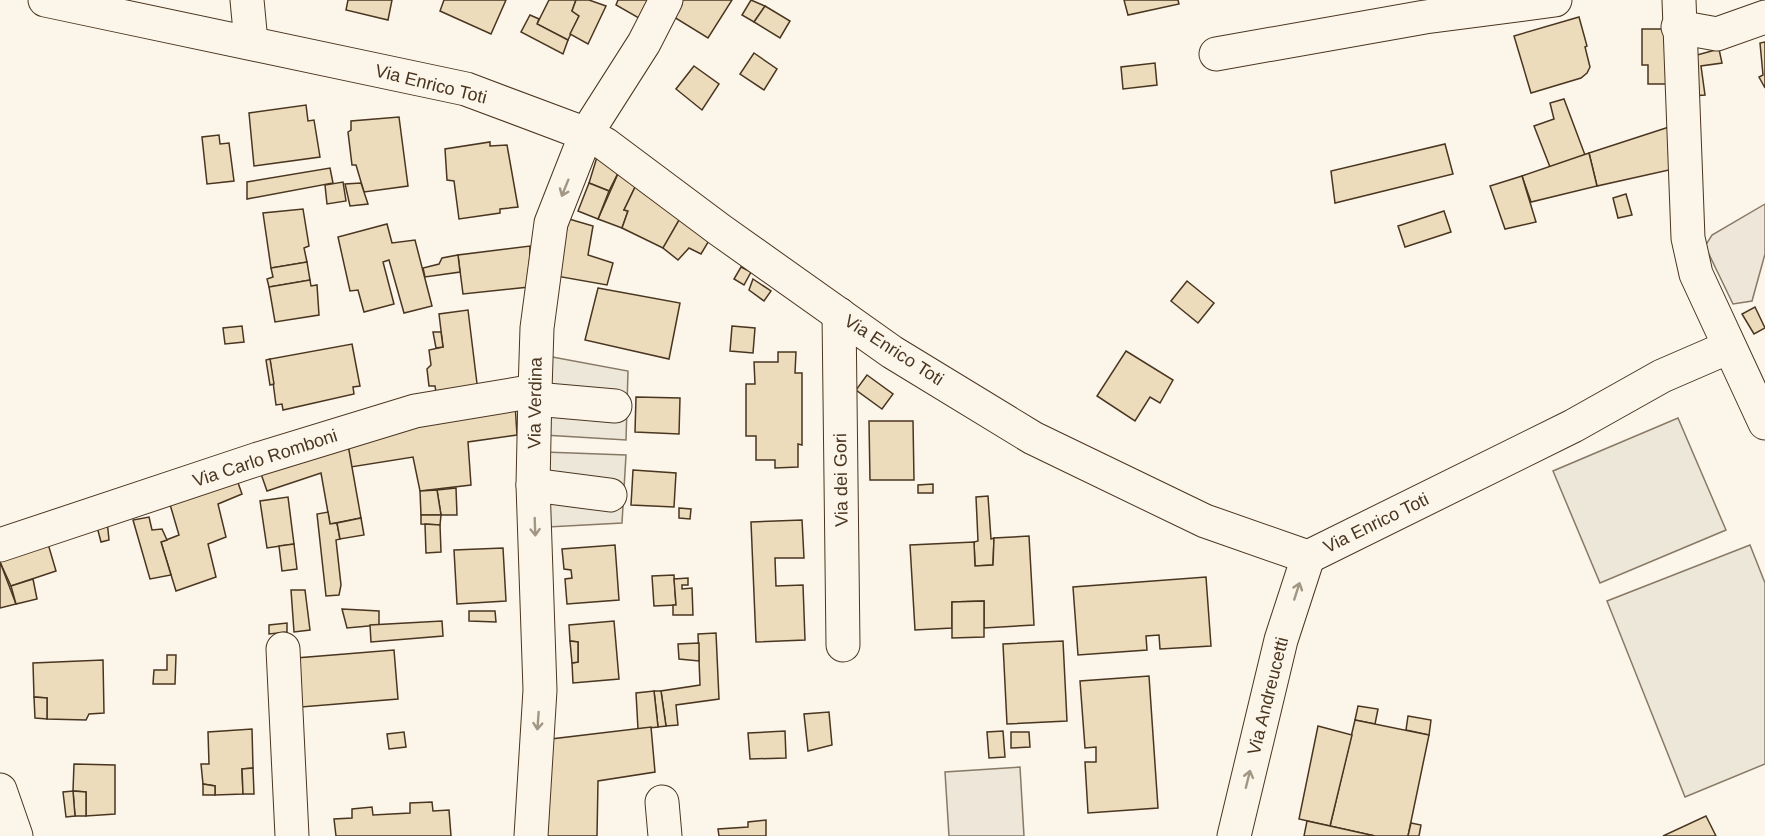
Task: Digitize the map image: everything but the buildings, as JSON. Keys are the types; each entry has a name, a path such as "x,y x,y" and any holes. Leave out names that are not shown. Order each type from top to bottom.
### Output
{"street":[{"name":"Via Enrico Toti","path":"45,0 466,89 586,134 605,144 892,352 1033,438 1205,521 1308,557 1573,426 1662,376 1729,346"},
{"path":"247,0 251,42"},
{"name":"Via Verdina","path":"531,836 540,690 534,485 537,328 551,223 586,134 644,43 666,0"},
{"path":"1216,54 1421,9 1555,0"},
{"path":"1765,17 1717,34 1678,14 1688,238 1696,274 1765,423"},
{"name":"Via dei Gori","path":"839,314 843,645"},
{"name":"Via Carlo Romboni","path":"0,545 258,459 415,411 535,395 615,406"},
{"path":"534,485 610,495"},
{"name":"Via Andreucetti","path":"1234,836 1281,640 1308,557"},
{"path":"283,649 292,836"},
{"path":"0,790 16,836"},
{"path":"662,802 665,836"}],"shaded area":[{"path":"1765,204 1765,254 1752,301 1733,304 1705,246 1712,235"},
{"path":"547,356 628,371 626,440 544,435"},
{"path":"1678,418 1726,530 1600,583 1553,471"},
{"path":"544,452 626,455 622,523 548,527"},
{"path":"1750,545 1765,583 1765,764 1685,797 1607,601"},
{"path":"1020,767 1024,836 949,836 945,772"}]}
